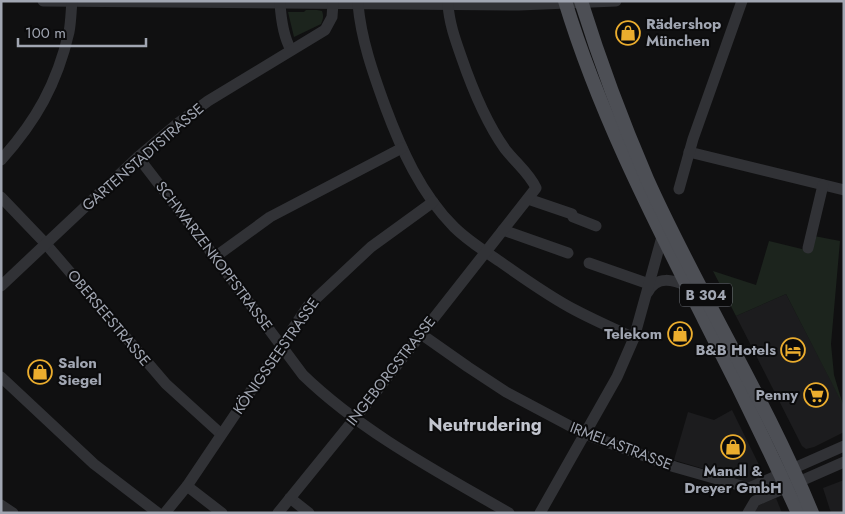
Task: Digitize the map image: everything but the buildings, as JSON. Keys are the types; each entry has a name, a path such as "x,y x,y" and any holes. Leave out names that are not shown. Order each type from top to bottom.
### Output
{"main road":[{"name":"B 304","path":"565,2 620,149 662,237 793,484 812,513"},
{"name":"B 304","path":"582,2 622,120 648,180 778,434 787,471"},
{"name":"B 304","path":"793,484 798,513"}],"street":[{"path":"43,1 358,4 616,1"},
{"path":"1,160 24,134 37,114 54,79 69,30 72,1"},
{"path":"679,189 689,152 715,74 742,1"},
{"path":"280,3 283,26 287,43 291,50"},
{"name":"GARTENSTADTSTRASSE","path":"1,286 138,157 177,124 208,101 325,30 332,17 332,3"},
{"path":"358,4 370,62 380,94 402,148 433,202 454,227 486,252 574,310 634,338"},
{"name":"INGEBORGSTRASSE","path":"278,513 504,230 536,186 506,149 483,111 472,87 455,38 449,17 448,4"},
{"path":"215,257 270,217 402,148"},
{"path":"689,152 844,190"},
{"name":"SCHWARZENKOPFSTRASSE","path":"138,157 303,375 321,392 354,417 442,475 509,513"},
{"path":"808,248 823,184"},
{"name":"OBERSEESTRASSE","path":"1,197 46,243 166,384 221,434"},
{"path":"528,199 572,214 573,217 596,226"},
{"name":"KÖNIGSSEESTRASSE","path":"165,513 187,486 308,306 371,247 402,222 433,202"},
{"path":"504,230 568,253"},
{"path":"540,513 617,377 634,338 662,237"},
{"path":"589,263 650,284"},
{"path":"646,296 656,282 661,280 670,280 688,286"},
{"name":"IRMELASTRASSE","path":"421,334 506,392 585,434 675,467 749,488 844,446"},
{"path":"1,377 94,464 158,513"},
{"path":"748,513 755,501 844,462"},
{"path":"187,486 222,513"},
{"path":"290,498 309,513"},
{"path":"1,504 13,513"}],"shaded area":[{"path":"306,10 322,11 323,18 321,24 294,37 288,12 304,12"},
{"path":"814,236 840,241 831,344 834,375 843,405 786,294 736,316 713,271 756,285 769,241 810,251"},
{"path":"786,294 844,406 844,432 806,449 802,446 736,316"},
{"path":"732,410 762,471 762,477 751,483 674,460 688,412 714,420"},
{"path":"844,480 844,513 831,513 823,488"},
{"path":"776,498 782,513 754,513 759,505"}],"place":[{"name":"Rädershop München","path":"628,33"},
{"name":"Telekom","path":"680,334"},
{"name":"B&B Hotels","path":"793,350"},
{"name":"Salon Siegel","path":"40,372"},
{"name":"Penny","path":"816,395"},
{"name":"Mandl & Dreyer GmbH","path":"733,447"}],"district":[{"name":"Neutrudering","path":"485,425"}]}
